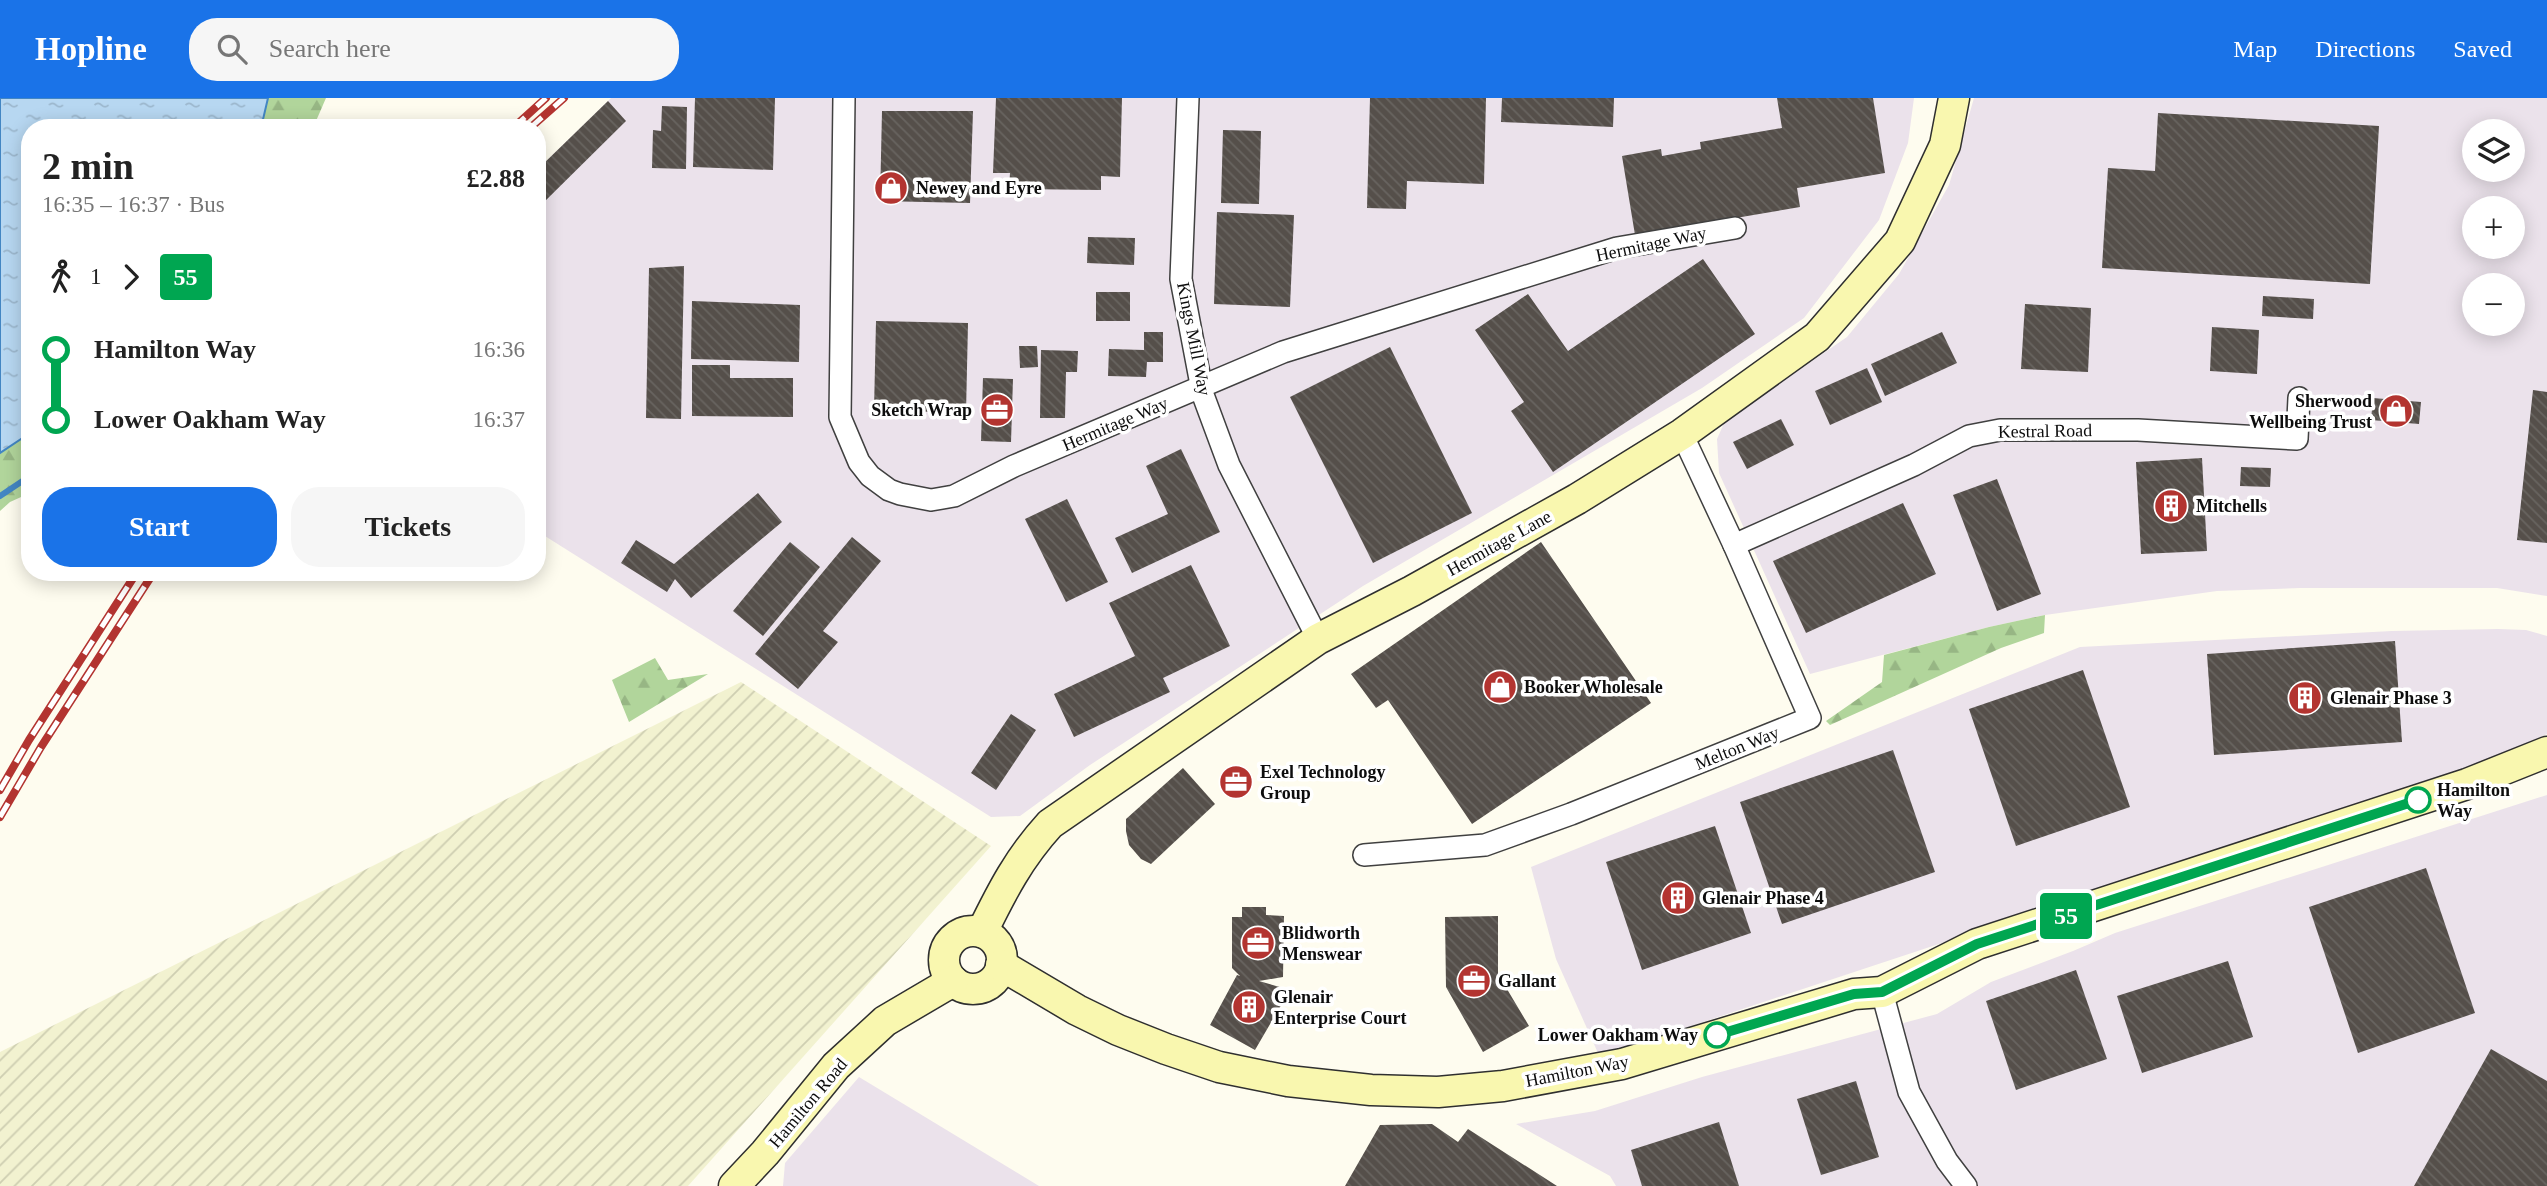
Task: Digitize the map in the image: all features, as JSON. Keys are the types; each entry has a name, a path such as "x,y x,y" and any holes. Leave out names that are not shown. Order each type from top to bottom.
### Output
{"street":[{"name":"Hermitage Way","path":"844,98 839,417 859,462 870,476 889,490 915,498 930,500 954,496 1014,466 1283,352 1617,248 1735,228"},
{"name":"Kings Mill Way","path":"1188,98 1181,279 1201,387 1229,465 1318,639"},
{"name":"Hermitage Lane","path":"982,932 1007,881 1027,849 1050,824 1318,639 1412,592 1577,499 1682,434 1817,337 1900,241 1945,145 1954,98"},
{"name":"Kestral Road","path":"1734,545 1914,465 1969,436 2000,430 2138,430 2297,439 2299,398"},
{"name":"Melton Way","path":"1364,855 1485,845 1571,814 1810,718 1682,434"},
{"name":"Hamilton Way","path":"1001,965 1077,1010 1118,1030 1219,1067 1288,1081 1371,1090 1438,1091 1503,1086 1622,1064 1854,994 1882,992 1977,944 2467,784 2547,752"},
{"path":"968,931 982,932 997,942 1002,952 1001,965 993,982 982,988 963,988 953,981 944,963 944,952 957,935 968,931"},
{"name":"Hamilton Road","path":"734,1186 846,1057 884,1021 953,981"},
{"path":"1882,992 1909,1091 1940,1150 1966,1186"},
{"name":"Hamilton Road","path":"758,1186 765,1153"}],"shaded area":[{"path":"611,98 1914,98 1908,143 1879,220 1804,318 1702,388 1363,586 1090,765 1020,816 991,817 546,537 546,161"},
{"path":"1974,98 2547,98 2547,596 2497,588 2300,588 2217,591 2045,615 1810,674 1719,473 1717,439 1725,421 1847,337 1899,274 1949,185"},
{"path":"2526,630 2547,636 2547,734 2467,769 1649,1040 1598,1053 1556,959 1531,867 2080,647 2392,631"},
{"path":"2547,795 2547,1186 1616,1186 1610,1176 1516,1124 1595,1111 1702,1077 1937,1014 1991,982 2115,933"},
{"path":"859,1077 1039,1186 783,1186 785,1163"}],"green space":[{"path":"268,98 326,98 317,119 263,119"},
{"path":"21,439 21,497 0,511 0,453"},
{"path":"2045,615 2044,633 2001,648 1830,725 1826,721 1882,682 1884,655"},
{"path":"655,658 668,680 708,674 629,722 612,680"},
{"path":"741,682 991,846 688,1186 0,1186 0,1052"}],"water":[{"path":"0,98 268,98 263,119 21,119 21,439 0,453"}],"building":[{"path":"695,98 775,98 773,170 693,167"},
{"path":"996,98 1122,98 1120,177 1101,176 1101,190 1009,189 1010,173 993,173"},
{"path":"1370,98 1486,98 1484,184 1407,181 1406,209 1367,208"},
{"path":"1502,98 1614,98 1613,127 1501,122"},
{"path":"1777,98 1873,98 1885,173 1797,188 1800,207 1635,235 1622,156 1661,149 1662,156 1701,149 1700,142 1782,128"},
{"path":"608,101 626,121 546,200 546,161"},
{"path":"662,106 687,107 686,169 652,168 653,130 661,131"},
{"path":"882,111 973,111 970,203 880,201"},
{"path":"2158,113 2379,126 2370,284 2102,268 2108,168 2155,171"},
{"path":"1223,130 1261,131 1259,204 1221,203"},
{"path":"1217,212 1294,215 1290,307 1214,304"},
{"path":"1088,237 1135,238 1134,265 1087,263"},
{"path":"1703,259 1755,334 1553,472 1511,411 1524,402 1475,330 1528,294 1568,351"},
{"path":"684,266 681,419 646,418 649,268"},
{"path":"1096,292 1130,292 1130,321 1096,321"},
{"path":"2263,296 2314,299 2313,319 2262,316"},
{"path":"692,301 800,305 799,362 691,359"},
{"path":"2025,304 2091,308 2088,372 2021,369"},
{"path":"876,321 968,323 966,413 874,410"},
{"path":"2212,327 2259,330 2257,374 2210,371"},
{"path":"1144,332 1163,332 1163,362 1147,362 1146,377 1108,376 1109,349 1144,350"},
{"path":"1942,332 1957,363 1885,396 1871,364"},
{"path":"1019,346 1037,346 1038,367 1020,368"},
{"path":"1390,347 1472,513 1373,563 1290,397"},
{"path":"1041,350 1078,351 1077,372 1066,372 1065,418 1040,418"},
{"path":"692,365 730,365 730,378 793,378 793,417 692,416"},
{"path":"1867,368 1882,402 1830,425 1815,391"},
{"path":"983,378 1013,379 1011,442 981,441"},
{"path":"2533,390 2547,392 2547,543 2517,540"},
{"name":"Sherwood Wellbeing Trust","path":"2373,398 2421,402 2419,424 2371,420"},
{"path":"1781,419 1794,445 1747,469 1733,442"},
{"path":"1181,449 1220,532 1132,573 1115,538 1168,514 1146,466"},
{"name":"Mitchells","path":"2202,458 2207,551 2141,554 2136,462"},
{"path":"2241,467 2271,468 2270,487 2240,486"},
{"path":"1997,479 2041,594 1997,611 1953,495"},
{"path":"758,493 782,522 691,598 675,579 667,592 621,563 636,540 674,564"},
{"path":"1067,499 1108,582 1066,602 1025,519"},
{"path":"1903,503 1936,574 1806,633 1773,561"},
{"path":"852,537 881,561 823,631 838,642 798,689 755,654"},
{"path":"790,542 820,567 763,636 733,611"},
{"name":"Booker Wholesale","path":"1541,542 1651,703 1472,824 1388,700 1376,708 1351,674"},
{"path":"1191,565 1230,646 1163,678 1170,692 1074,737 1054,694 1135,656 1109,603"},
{"name":"Glenair Phase 3","path":"2395,641 2402,742 2214,755 2207,654"},
{"path":"2083,670 2130,807 2016,846 1969,709"},
{"path":"1011,714 1036,730 996,790 971,773"},
{"path":"1893,750 1935,872 1782,924 1740,802"},
{"path":"1183,768 1215,804 1151,864 1141,859 1129,845 1126,819"},
{"name":"Glenair Phase 4","path":"1715,826 1751,933 1642,970 1606,862"},
{"path":"2426,868 2475,1013 2358,1053 2309,907"},
{"path":"1242,907 1266,907 1266,915 1284,916 1283,977 1259,981 1290,990 1255,1050 1210,1025 1237,975 1240,976 1232,968 1232,917 1242,917"},
{"name":"Gallant","path":"1498,916 1498,974 1529,1026 1483,1052 1446,987 1445,917"},
{"path":"2228,961 2253,1037 2142,1073 2117,996"},
{"path":"2076,970 2107,1059 2016,1090 1986,1001"},
{"path":"2491,1049 2547,1081 2547,1186 2414,1186"},
{"path":"1856,1081 1879,1157 1821,1175 1797,1099"},
{"path":"1719,1122 1739,1186 1642,1186 1631,1150"},
{"path":"1432,1124 1458,1142 1468,1129 1557,1186 1345,1186 1380,1125"}],"waterway":[{"path":"0,496 21,482"}],"railway":[{"path":"523,119 546,98"},
{"path":"540,119 564,98"},
{"path":"0,790 131,581"},
{"path":"0,817 41,747 148,581"}],"bus line":[{"name":"55","path":"1717,1035 1854,994 1882,992 1977,944 2418,800"}],"place":[{"name":"Newey and Eyre","path":"891,188"},
{"name":"Sketch Wrap","path":"997,410"},
{"name":"Sherwood Wellbeing Trust","path":"2396,411"},
{"name":"Mitchells","path":"2171,506"},
{"name":"Booker Wholesale","path":"1500,687"},
{"name":"Glenair Phase 3","path":"2305,698"},
{"name":"Exel Technology Group","path":"1236,782"},
{"name":"Hamilton Way","path":"2418,800"},
{"name":"Glenair Phase 4","path":"1678,898"},
{"name":"Blidworth Menswear","path":"1258,943"},
{"name":"Gallant","path":"1474,981"},
{"name":"Glenair Enterprise Court","path":"1249,1007"},
{"name":"Lower Oakham Way","path":"1717,1035"}]}
